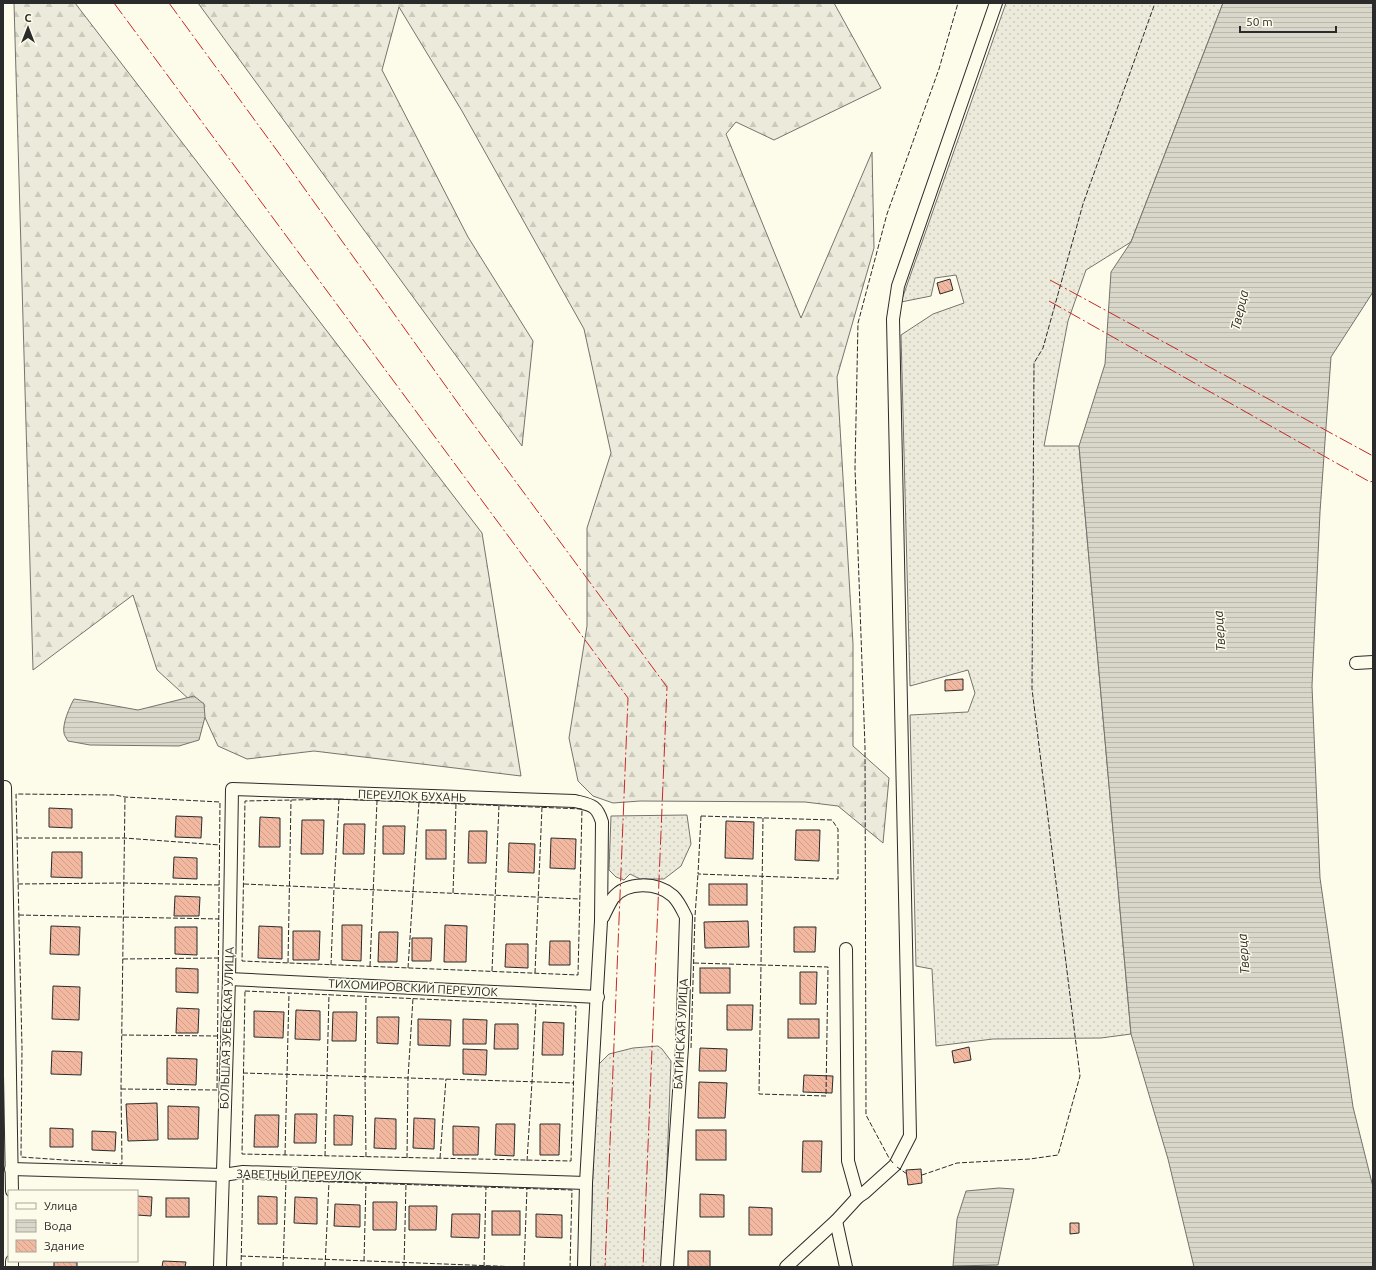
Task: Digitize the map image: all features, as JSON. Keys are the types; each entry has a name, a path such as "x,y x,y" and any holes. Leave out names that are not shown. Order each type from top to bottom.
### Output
{"street":[{"path":"786,1267 836,1221 858,1197 895,1165 910,1136 893,314 898,286 996,3"},
{"path":"1356,663 1373,662"},
{"path":"5,786 12,1190"},
{"name":"ПЕРЕУЛОК БУХАНЬ","path":"232,789 575,801 592,805"},
{"name":"БОЛЬШАЯ ЗУЕВСКАЯ УЛИЦА","path":"220,1267 229,979 232,789"},
{"name":"БАТИНСКАЯ УЛИЦА","path":"584,1267 586,1183 598,997 601,921 602,822 600,813 592,805"},
{"name":"БАТИНСКАЯ УЛИЦА","path":"601,921 614,897 624,890 636,886 649,886 661,889 672,896 680,905 686,917 682,1047 667,1267"},
{"path":"846,949 848,1161 858,1197"},
{"name":"ТИХОМИРОВСКИЙ ПЕРЕУЛОК","path":"229,979 598,997"},
{"name":"ЗАВЕТНЫЙ ПЕРЕУЛОК","path":"11,1170 223,1175 243,1172 586,1183"},
{"path":"836,1221 846,1267"}],"green space":[{"path":"14,3 75,3 482,533 521,776 314,751 247,759 218,746 202,711 157,670 133,595 33,670"},
{"path":"198,3 834,3 881,88 774,140 736,122 726,134 801,318 872,152 874,248 837,377 853,644 853,746 889,778 883,843 838,806 805,802 640,801 613,803 593,796 578,781 569,738 587,626 587,528 611,453 584,329 462,111 399,7 382,70 468,237 533,341 522,446"},
{"path":"1006,3 1223,3 1131,242 1086,270 1068,321 1044,446 1079,446 1131,1034 1101,1038 993,1039 936,1046 932,969 916,966 910,715 968,712 975,693 968,670 910,686 901,335 933,314 964,303 956,275 935,278 931,296 901,302"},
{"path":"687,815 691,844 681,866 664,879 640,879 630,874 624,880 616,877 609,870 611,816"},
{"path":"658,1046 671,1061 663,1267 590,1267 596,1067 609,1054 633,1048"}],"water":[{"name":"Тверца","path":"1223,3 1373,3 1373,292 1331,357 1320,512 1312,686 1320,878 1353,1107 1373,1187 1373,1267 1194,1267 1168,1159 1131,1034 1079,446 1105,364 1111,272 1131,242"},
{"path":"194,696 204,704 205,717 199,740 179,746 90,745 68,741 64,734 65,720 74,699 138,710"},
{"path":"999,1188 1014,1189 998,1265 953,1266 957,1219 966,1191"}],"building":[{"path":"950,279 953,290 940,294 937,283"},
{"path":"963,679 963,690 945,691 945,680"},
{"path":"49,808 72,809 72,828 49,827"},
{"path":"176,816 202,817 201,838 175,837"},
{"path":"260,817 280,818 280,847 259,847"},
{"path":"302,820 324,820 323,854 301,854"},
{"path":"726,821 754,822 753,859 725,858"},
{"path":"344,824 365,824 364,854 343,854"},
{"path":"383,826 405,826 404,854 383,854"},
{"path":"426,830 446,830 446,859 426,859"},
{"path":"796,830 820,830 819,861 795,860"},
{"path":"469,831 487,831 486,863 468,863"},
{"path":"551,838 576,839 575,869 550,868"},
{"path":"509,843 535,844 534,873 508,872"},
{"path":"52,852 82,852 82,878 51,877"},
{"path":"174,857 197,858 197,879 173,878"},
{"path":"709,884 747,884 747,905 709,905"},
{"path":"175,896 200,897 199,916 174,916"},
{"path":"748,921 749,947 705,948 704,922"},
{"path":"342,925 362,925 361,961 342,960"},
{"path":"445,925 467,926 466,962 444,962"},
{"path":"51,926 80,927 79,955 50,954"},
{"path":"259,926 282,927 282,959 258,958"},
{"path":"175,927 197,927 197,955 175,954"},
{"path":"794,927 816,927 815,952 794,952"},
{"path":"293,931 320,931 319,960 293,960"},
{"path":"379,932 398,932 397,962 378,962"},
{"path":"412,938 432,938 431,961 412,961"},
{"path":"550,941 570,941 570,965 549,965"},
{"path":"506,944 528,944 528,968 505,967"},
{"path":"176,968 198,969 198,993 176,992"},
{"path":"700,968 730,968 730,993 700,993"},
{"path":"800,972 817,972 816,1004 800,1004"},
{"path":"53,986 80,987 79,1020 52,1019"},
{"path":"727,1005 753,1005 752,1030 727,1030"},
{"path":"177,1008 199,1009 198,1033 176,1033"},
{"path":"296,1010 320,1011 320,1040 295,1039"},
{"path":"254,1011 284,1012 283,1038 254,1037"},
{"path":"333,1012 357,1012 356,1041 332,1041"},
{"path":"377,1017 399,1017 398,1044 377,1043"},
{"path":"418,1019 451,1020 450,1046 418,1045"},
{"path":"463,1019 487,1020 486,1044 463,1044"},
{"path":"788,1019 819,1019 819,1038 788,1038"},
{"path":"543,1022 564,1023 563,1055 542,1055"},
{"path":"495,1024 518,1024 518,1049 494,1049"},
{"path":"969,1047 971,1060 954,1063 952,1051"},
{"path":"700,1048 727,1049 726,1071 699,1071"},
{"path":"463,1049 487,1050 486,1075 463,1074"},
{"path":"52,1051 82,1052 81,1075 51,1074"},
{"path":"167,1058 197,1059 196,1085 167,1084"},
{"path":"804,1075 833,1076 832,1093 803,1092"},
{"path":"699,1082 727,1083 725,1118 698,1118"},
{"path":"157,1103 158,1140 128,1141 126,1104"},
{"path":"168,1106 199,1107 198,1139 168,1139"},
{"path":"295,1114 317,1114 316,1143 294,1143"},
{"path":"255,1115 279,1115 278,1147 254,1147"},
{"path":"334,1115 353,1116 352,1145 334,1145"},
{"path":"375,1118 396,1119 396,1149 374,1148"},
{"path":"414,1118 435,1119 434,1149 413,1148"},
{"path":"496,1124 515,1124 514,1156 495,1155"},
{"path":"540,1124 560,1124 559,1155 540,1155"},
{"path":"453,1126 479,1127 478,1155 453,1155"},
{"path":"50,1128 73,1129 73,1147 50,1147"},
{"path":"696,1130 726,1130 726,1160 696,1160"},
{"path":"92,1131 116,1132 115,1151 92,1150"},
{"path":"803,1141 822,1141 821,1172 802,1172"},
{"path":"921,1169 922,1183 908,1185 906,1170"},
{"path":"700,1194 724,1195 724,1217 700,1217"},
{"path":"138,1196 152,1197 151,1216 138,1215"},
{"path":"258,1196 277,1197 277,1224 258,1224"},
{"path":"295,1197 317,1198 317,1224 294,1223"},
{"path":"166,1198 189,1198 189,1217 166,1217"},
{"path":"373,1202 397,1202 396,1230 373,1230"},
{"path":"335,1204 360,1205 360,1227 334,1226"},
{"path":"409,1206 437,1206 436,1230 409,1230"},
{"path":"749,1207 772,1208 772,1235 749,1235"},
{"path":"492,1211 520,1211 520,1235 492,1235"},
{"path":"452,1214 480,1214 479,1238 451,1237"},
{"path":"536,1214 562,1215 562,1238 536,1237"},
{"path":"1070,1223 1079,1223 1079,1233 1070,1234"},
{"path":"688,1251 710,1251 710,1267 688,1267"},
{"path":"163,1261 186,1262 185,1267 162,1267"},
{"path":"54,1262 77,1262 77,1267 54,1267"}],"fence":[{"path":"893,1163 866,1115 865,747 855,468 858,323 887,214 939,69 958,3"},
{"path":"922,1175 957,1163 1030,1159 1058,1155 1080,1076 1032,689 1034,363 1043,348 1083,204 1155,3"},
{"path":"121,1089 217,1090 220,802 125,797 115,795 16,794 22,1048 21,1157 122,1164 121,1089 125,797"},
{"path":"339,799 582,809 578,975 242,961 245,801 339,799"},
{"path":"331,965 339,799"},
{"path":"288,963 291,800"},
{"path":"370,966 377,801"},
{"path":"408,968 419,802"},
{"path":"453,893 456,804"},
{"path":"492,971 499,805"},
{"path":"535,973 542,807"},
{"path":"701,816 832,820 838,829 838,879 698,874 701,816"},
{"path":"694,963 761,965 763,818"},
{"path":"17,838 124,838 220,845"},
{"path":"691,1048 695,916 698,874"},
{"path":"18,884 124,883 219,885"},
{"path":"244,884 580,899"},
{"path":"19,915 219,919"},
{"path":"123,959 218,958"},
{"path":"761,965 828,967 826,1096 759,1094 761,965"},
{"path":"245,991 576,1006 571,1161 242,1154 245,991"},
{"path":"285,1155 289,993"},
{"path":"325,1156 329,994"},
{"path":"366,996 366,1157"},
{"path":"407,1158 408,1078 413,998"},
{"path":"527,1161 536,1004"},
{"path":"122,1035 217,1036"},
{"path":"243,1073 574,1083"},
{"path":"440,1158 446,1079"},
{"path":"897,1167 907,1174"},
{"path":"241,1267 243,1179 572,1190 570,1267"},
{"path":"283,1267 286,1181"},
{"path":"325,1267 329,1182"},
{"path":"364,1261 366,1183"},
{"path":"404,1267 406,1184"},
{"path":"484,1267 486,1187"},
{"path":"524,1267 527,1188"},
{"path":"241,1256 520,1267"}],"power":[{"path":"114,3 628,698 605,1267"},
{"path":"169,3 289,167 460,406 667,687 643,1267"},
{"path":"1050,280 1373,456"},
{"path":"1049,301 1370,482 1373,481"}]}
